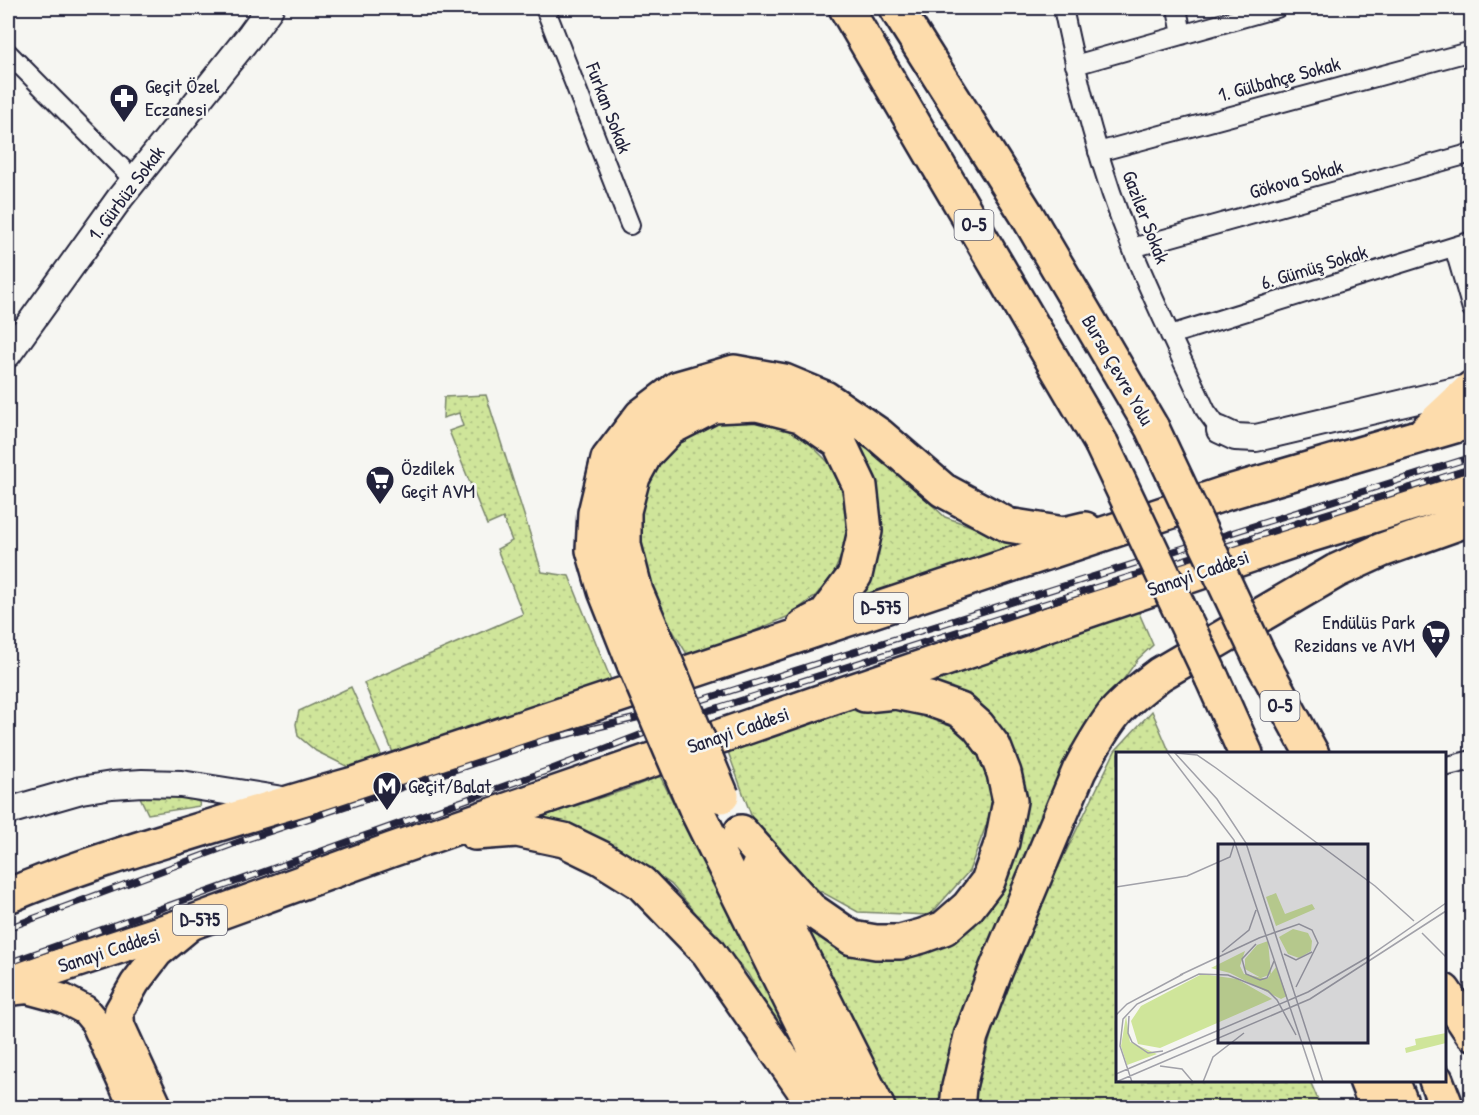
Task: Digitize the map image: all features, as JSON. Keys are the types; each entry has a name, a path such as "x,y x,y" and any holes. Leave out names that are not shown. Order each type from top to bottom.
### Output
{"highway":[{"name":"O-5","path":"846,8 1101,443 1246,752"},
{"name":"Bursa Çevre Yolu","path":"896,8 1027,215 1152,428 1260,658 1300,752"},
{"path":"844,1107 648,658 605,591 593,550 595,513 608,459 641,416 678,388 734,372 784,381 825,398 879,435 943,490 1008,525 1064,534 1226,493"},
{"path":"1420,437 1472,387"},
{"path":"648,658 636,592 624,545 624,511 633,477 646,453 670,428 713,406 757,404 800,415 839,442 860,486 865,531 855,575 825,615 749,652"},
{"name":"D-575","path":"8,896 149,845 354,784 1226,493 1472,422"},
{"name":"Sanayi Caddesi","path":"8,983 196,921 391,850 834,697 1296,540 1472,485"},
{"path":"957,1107 959,1086 970,1036 995,972 1079,771 1095,741 1115,714 1160,674 1336,571 1382,550 1472,518"},
{"path":"1260,658 1311,752"},
{"path":"1212,678 1241,752"},
{"path":"710,804 741,832 810,909 852,938 876,942 900,942 944,928 968,907 988,881 1002,842 1010,801 1004,773 994,747 978,726 960,710 929,699 895,692 834,697"},
{"path":"391,850 468,833 517,830 564,840 601,858 640,882 708,952 814,1107"},
{"path":"741,832 879,1107"},
{"path":"1446,994 1472,1033"},
{"path":"1367,1082 1377,1107"},
{"path":"1393,1082 1403,1107"},
{"path":"1437,1082 1447,1107"}],"main road":[{"path":"158,1107 120,1025 119,1011 135,983 158,953 196,921"},
{"path":"8,991 27,989 64,999 85,1010 95,1022 134,1107"}],"street":[{"name":"1. Gürbüz Sokak","path":"8,354 134,180 270,8"},
{"name":"Furkan Sokak","path":"545,8 630,225"},
{"name":"Gaziler Sokak","path":"1063,8 1075,65 1098,152 1132,248 1206,411 1220,430"},
{"path":"1177,8 1182,35"},
{"path":"1218,24 1227,8"},
{"path":"1075,65 1276,8"},
{"name":"1. Gülbahçe Sokak","path":"1098,152 1472,51"},
{"path":"8,53 134,180"},
{"name":"Gökova Sokak","path":"1132,248 1472,153"},
{"name":"6. Gümüş Sokak","path":"1170,335 1472,241"},
{"path":"1454,247 1472,309"},
{"path":"1220,430 1235,437 1256,438 1472,387"},
{"path":"1446,766 1472,760"},
{"path":"8,830 19,808 81,790 112,785 181,784 292,801"}],"green space":[{"path":"486,395 542,572 569,576 611,680 496,723 394,755 364,683 523,614 497,549 512,541 503,518 487,525 449,431 463,426 459,413 443,418 444,397"},
{"path":"725,417 793,425 814,441 811,445 829,463 839,482 847,511 845,547 832,577 816,595 789,616 690,659 673,631 666,633 635,559 640,486 663,448"},
{"path":"866,444 945,517 1030,547 840,610 861,582 852,451"},
{"path":"1132,597 1153,645 1138,659 1067,758 976,977 946,1107 896,1107 798,914 833,939 968,918 1007,752 913,685"},
{"path":"351,687 383,759 352,769 316,751 298,736 296,724 299,711"},
{"path":"891,708 964,719 997,796 969,871 930,915 858,912 818,890 755,826 723,738 830,711"},
{"path":"1152,711 1170,752 1116,752 1116,1082 1310,1082 1321,1107 972,1108 1007,973 1115,751"},
{"path":"660,776 772,1000 816,1095 748,974 671,884 616,848 531,820 628,789"},
{"path":"139,795 180,795 199,802 200,806 148,814"}],"railway":[{"path":"8,928 244,840 544,740 670,710 1472,457"},
{"path":"8,963 552,769 676,721 1472,468"}],"place":[{"name":"Geçit Özel Eczanesi","path":"124,124"},
{"name":"Özdilek Geçit AVM","path":"380,506"},
{"name":"Endülüs Park Rezidans ve AVM","path":"1436,660"},
{"name":"Geçit/Balat","path":"387,812"}]}
